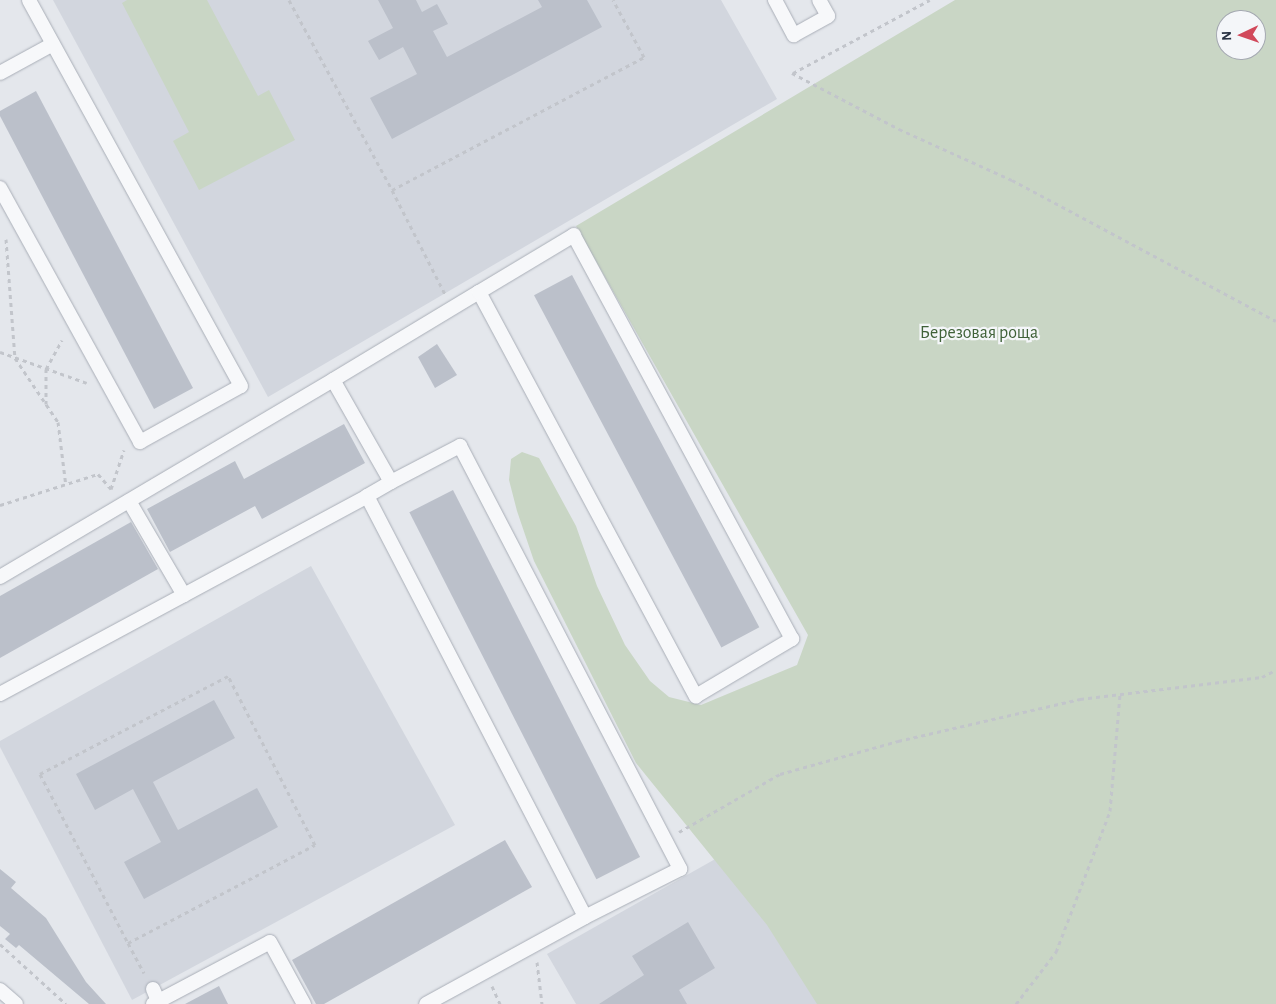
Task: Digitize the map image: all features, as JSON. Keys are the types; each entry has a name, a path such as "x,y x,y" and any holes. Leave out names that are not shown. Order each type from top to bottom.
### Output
{"lane":[{"path":"0,188 140,442 241,386 29,0"},
{"path":"775,0 794,36 828,16 819,0"},
{"path":"0,73 53,44"},
{"path":"0,577 574,235 792,639 696,696 479,292"},
{"path":"332,380 391,482"},
{"path":"0,694 460,446 680,869 585,917 426,1004"},
{"path":"367,496 585,917"},
{"path":"129,500 184,595"},
{"path":"155,998 270,942 304,1004"},
{"path":"0,990 16,1004"}],"path":[{"path":"289,0 392,190 438,282"},
{"path":"392,190 644,57 613,0"},
{"path":"930,0 792,73 900,129 1012,180 1276,321"},
{"path":"6,232 15,358 58,422 66,486"},
{"path":"46,405 46,369 73,321"},
{"path":"0,352 112,391"},
{"path":"0,505 66,486 98,474 111,489 132,428"},
{"path":"665,840 780,774 917,737 1080,699 1262,677 1276,670"},
{"path":"128,943 315,845 228,676 40,774 155,998"},
{"path":"1016,1004 1056,952 1110,812 1120,694"},
{"path":"0,944 66,1004"},
{"path":"535,945 542,1004"}],"shaded area":[{"path":"53,0 721,0 777,99 268,397"},
{"path":"311,566 455,825 132,1000 0,747 0,741"},
{"path":"859,778 986,1004 576,1004 547,954"}],"green space":[{"path":"127,0 207,0 258,96 269,90 295,140 199,190 173,141 189,132 122,3"},
{"name":"Березовая роща","path":"955,0 1276,0 1276,1004 817,1004 767,925 636,763 534,561 509,480 511,459 522,452 539,458 576,526 597,586 625,645 650,681 669,697 701,705 797,665 808,635 576,226"}],"building":[{"path":"378,0 416,0 422,12 437,4 448,24 433,31 447,57 542,7 538,0 587,0 602,27 392,139 370,98 417,74 403,47 379,60 368,41 393,28"},
{"path":"36,91 193,388 154,409 0,116 0,111"},
{"path":"572,275 759,627 721,647 534,295"},
{"path":"437,344 457,375 435,388 418,357"},
{"path":"344,424 365,463 262,519 255,506 170,552 147,509 235,461 244,479"},
{"path":"453,490 640,857 596,879 409,512"},
{"path":"131,522 158,569 0,658 0,596"},
{"path":"214,700 235,738 153,782 178,830 257,788 278,827 144,899 124,862 161,842 133,789 95,810 76,774"},
{"path":"505,840 532,887 324,1004 316,1004 292,960"},
{"path":"0,869 16,882 11,888 46,918 86,982 106,1004 89,1004 19,945 16,948 5,939 10,934 0,926"},
{"path":"688,922 715,968 679,990 687,1004 599,1004 644,975 632,956"},
{"path":"219,986 228,1004 185,1004"}]}
